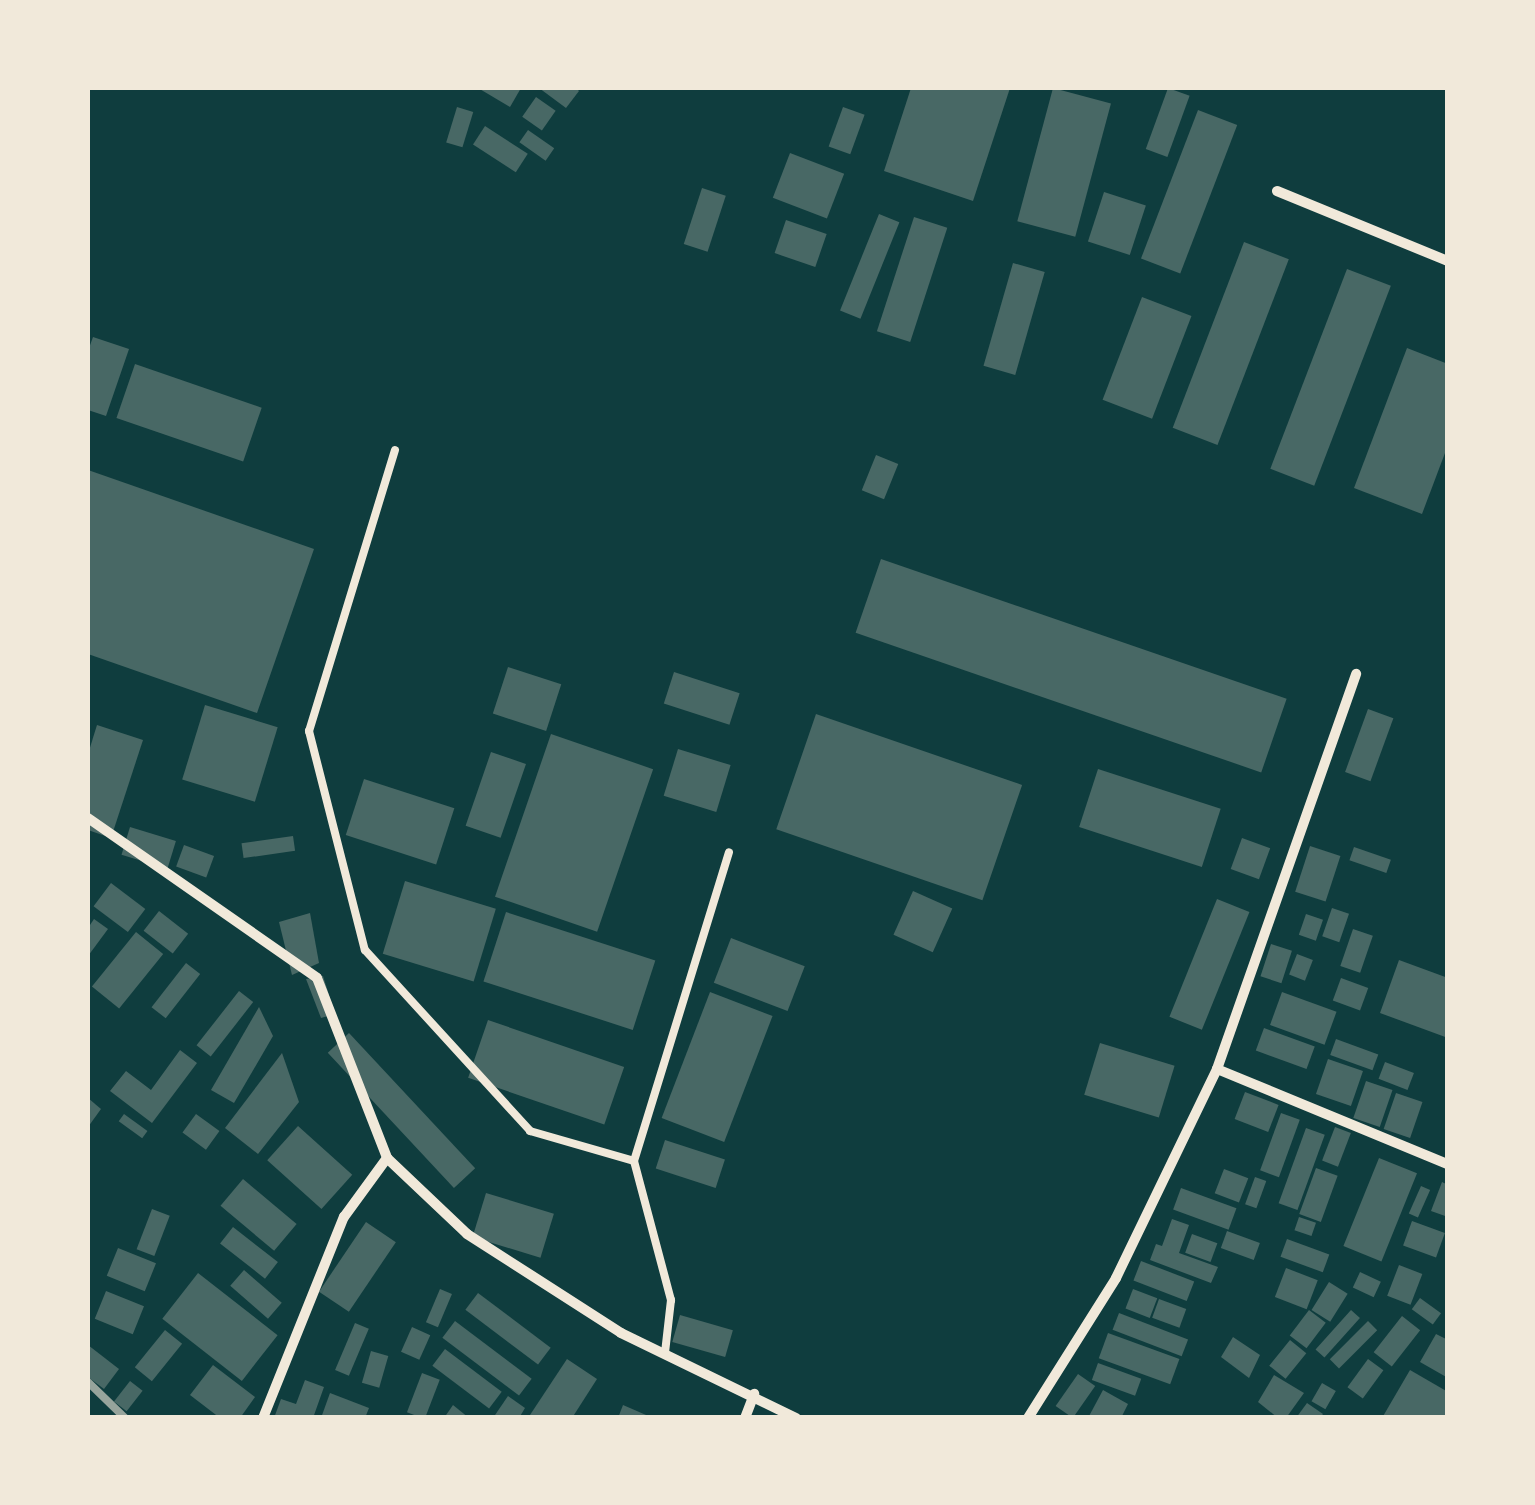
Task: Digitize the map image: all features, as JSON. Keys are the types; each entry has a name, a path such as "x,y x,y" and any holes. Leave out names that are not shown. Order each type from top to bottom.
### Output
{"street":[{"path":"1277,191 1448,261"},
{"path":"1028,1418 1116,1278 1218,1068 1356,674"},
{"path":"88,818 317,978 386,1158 467,1234 621,1333 754,1394 796,1418"},
{"path":"1218,1068 1448,1164"},
{"path":"263,1418 344,1217 386,1158"},
{"path":"745,1418 754,1394"}],"lane":[{"path":"395,450 310,731 364,950 530,1131 634,1161"},
{"path":"665,1353 671,1300 634,1161 730,852"}],"building":[{"path":"478,88 521,88 510,107"},
{"path":"539,88 576,88 579,91 566,108"},
{"path":"911,88 1010,88 973,201 884,171"},
{"path":"1053,88 1111,104 1075,237 1017,221"},
{"path":"1168,88 1190,96 1167,157 1146,149"},
{"path":"536,97 556,111 542,130 522,117"},
{"path":"457,107 473,112 462,147 446,142"},
{"path":"843,107 865,115 850,154 829,146"},
{"path":"1198,110 1237,125 1180,273 1141,258"},
{"path":"485,126 528,154 516,172 473,144"},
{"path":"528,130 554,148 546,161 519,142"},
{"path":"790,153 844,174 827,219 773,198"},
{"path":"702,188 726,196 708,252 684,244"},
{"path":"1104,192 1146,206 1130,255 1088,241"},
{"path":"879,214 899,222 860,319 840,310"},
{"path":"914,217 947,228 910,342 877,331"},
{"path":"786,220 827,234 815,267 775,253"},
{"path":"1244,242 1289,259 1217,445 1173,428"},
{"path":"1013,263 1045,272 1015,375 984,366"},
{"path":"1347,269 1391,286 1314,486 1270,469"},
{"path":"1142,297 1191,316 1152,419 1103,400"},
{"path":"93,337 129,349 106,416 88,410 88,351"},
{"path":"1407,348 1448,364 1448,445 1422,514 1354,488"},
{"path":"135,364 262,408 243,462 116,418"},
{"path":"876,455 898,464 884,499 862,490"},
{"path":"88,470 314,549 257,713 88,654"},
{"path":"881,559 1287,699 1261,772 856,633"},
{"path":"508,667 561,684 546,731 493,714"},
{"path":"674,672 740,693 729,725 664,703"},
{"path":"205,705 278,727 255,802 182,780"},
{"path":"1368,709 1393,718 1370,781 1345,772"},
{"path":"816,714 1022,785 982,900 776,829"},
{"path":"97,725 143,740 111,838 88,830 88,754"},
{"path":"551,734 653,769 597,932 495,897"},
{"path":"678,749 731,765 716,812 664,796"},
{"path":"491,752 526,764 501,838 466,826"},
{"path":"1098,769 1221,809 1202,867 1079,827"},
{"path":"364,779 454,808 436,864 346,835"},
{"path":"130,827 176,841 167,869 122,855"},
{"path":"293,836 295,851 244,858 242,843"},
{"path":"1242,838 1270,848 1259,879 1231,869"},
{"path":"184,845 214,856 206,878 176,867"},
{"path":"1310,846 1340,856 1326,902 1295,892"},
{"path":"1354,847 1391,860 1386,873 1349,860"},
{"path":"405,881 496,909 474,981 383,954"},
{"path":"111,883 145,909 128,932 94,906"},
{"path":"913,891 952,908 933,952 893,935"},
{"path":"1217,899 1249,912 1202,1030 1169,1017"},
{"path":"1332,908 1349,914 1339,942 1322,936"},
{"path":"159,911 188,934 173,953 144,931"},
{"path":"506,912 655,961 633,1030 483,981"},
{"path":"310,913 319,963 292,975 279,922"},
{"path":"1306,914 1323,920 1316,941 1299,935"},
{"path":"94,919 108,929 88,956 88,928"},
{"path":"1353,929 1373,936 1360,973 1340,966"},
{"path":"136,932 163,954 119,1008 92,986"},
{"path":"731,938 805,966 788,1011 714,983"},
{"path":"1271,944 1292,951 1281,983 1260,976"},
{"path":"1297,954 1313,960 1305,981 1289,975"},
{"path":"1399,960 1448,978 1448,1038 1380,1013"},
{"path":"186,963 200,974 166,1018 152,1007"},
{"path":"323,976 335,1014 321,1018 306,979"},
{"path":"1341,978 1368,988 1360,1010 1333,1001"},
{"path":"239,991 253,1002 211,1056 197,1045"},
{"path":"710,992 773,1016 724,1142 662,1118"},
{"path":"1282,992 1337,1012 1325,1045 1270,1025"},
{"path":"259,1007 273,1036 234,1103 211,1090"},
{"path":"488,1020 624,1067 604,1125 468,1078"},
{"path":"1264,1028 1315,1046 1307,1069 1256,1051"},
{"path":"349,1033 475,1168 454,1188 328,1053"},
{"path":"1336,1039 1378,1054 1372,1070 1330,1055"},
{"path":"1100,1043 1175,1066 1159,1117 1084,1095"},
{"path":"180,1050 197,1063 152,1123 110,1091 126,1071 151,1090"},
{"path":"282,1053 299,1102 258,1154 225,1128"},
{"path":"1328,1059 1363,1071 1351,1106 1316,1094"},
{"path":"1385,1062 1414,1073 1407,1090 1379,1079"},
{"path":"1366,1081 1392,1090 1380,1127 1353,1118"},
{"path":"1245,1092 1279,1105 1268,1132 1235,1119"},
{"path":"1396,1093 1422,1102 1410,1138 1384,1129"},
{"path":"88,1098 101,1109 88,1127"},
{"path":"1281,1113 1300,1120 1279,1177 1260,1170"},
{"path":"124,1114 147,1131 142,1138 119,1121"},
{"path":"196,1114 219,1131 206,1150 182,1133"},
{"path":"298,1126 352,1175 321,1209 267,1160"},
{"path":"1335,1127 1351,1133 1338,1167 1322,1161"},
{"path":"1306,1128 1325,1135 1297,1210 1279,1203"},
{"path":"665,1140 725,1159 716,1188 656,1169"},
{"path":"1379,1158 1417,1173 1381,1261 1343,1246"},
{"path":"1316,1168 1338,1176 1321,1222 1299,1214"},
{"path":"1224,1169 1248,1178 1239,1203 1215,1193"},
{"path":"1255,1177 1266,1181 1256,1208 1245,1204"},
{"path":"243,1179 297,1224 274,1251 221,1206"},
{"path":"1442,1182 1448,1185 1448,1217 1431,1211"},
{"path":"1421,1186 1430,1190 1418,1217 1409,1213"},
{"path":"1181,1188 1236,1208 1229,1230 1173,1210"},
{"path":"486,1193 554,1214 540,1258 473,1237"},
{"path":"152,1209 170,1216 154,1256 137,1249"},
{"path":"1299,1217 1316,1223 1311,1236 1294,1230"},
{"path":"1172,1219 1189,1225 1179,1253 1218,1267 1211,1283 1150,1260 1156,1244 1162,1246"},
{"path":"1412,1221 1445,1233 1436,1257 1403,1245"},
{"path":"366,1222 396,1242 349,1312 319,1292"},
{"path":"233,1227 278,1262 265,1279 220,1244"},
{"path":"1227,1231 1260,1243 1254,1260 1221,1248"},
{"path":"1192,1234 1217,1243 1211,1262 1185,1253"},
{"path":"1287,1239 1329,1254 1323,1272 1281,1257"},
{"path":"118,1248 156,1263 145,1291 107,1276"},
{"path":"1141,1261 1194,1281 1187,1301 1133,1281"},
{"path":"1399,1265 1422,1274 1411,1305 1387,1296"},
{"path":"1286,1268 1318,1280 1307,1309 1275,1297"},
{"path":"244,1270 282,1303 268,1319 230,1286"},
{"path":"1360,1272 1381,1282 1374,1297 1353,1287"},
{"path":"198,1273 278,1335 242,1381 162,1319"},
{"path":"1329,1282 1348,1294 1330,1322 1312,1310"},
{"path":"440,1289 452,1294 438,1327 426,1322"},
{"path":"1133,1289 1157,1298 1150,1318 1125,1309"},
{"path":"106,1291 144,1306 133,1334 95,1319"},
{"path":"478,1293 551,1348 538,1365 465,1310"},
{"path":"1420,1298 1441,1313 1433,1325 1412,1309"},
{"path":"1159,1299 1186,1309 1179,1328 1152,1318"},
{"path":"1309,1310 1326,1323 1307,1348 1290,1336"},
{"path":"1351,1310 1360,1318 1324,1357 1316,1349"},
{"path":"1119,1313 1188,1340 1182,1356 1113,1330"},
{"path":"680,1315 733,1330 725,1357 672,1342"},
{"path":"1402,1316 1420,1330 1392,1366 1374,1352"},
{"path":"455,1321 532,1379 519,1396 442,1338"},
{"path":"1368,1321 1377,1330 1339,1368 1330,1359"},
{"path":"355,1323 369,1329 349,1376 335,1370"},
{"path":"412,1327 430,1335 419,1360 401,1352"},
{"path":"165,1330 182,1344 152,1381 135,1367"},
{"path":"1108,1333 1179,1359 1170,1384 1099,1358"},
{"path":"1436,1334 1448,1340 1448,1378 1420,1362"},
{"path":"1233,1337 1260,1355 1249,1378 1221,1357"},
{"path":"1290,1340 1306,1353 1286,1379 1269,1366"},
{"path":"88,1345 119,1369 104,1389 88,1377"},
{"path":"445,1349 502,1392 489,1409 432,1366"},
{"path":"371,1351 388,1356 379,1388 362,1383"},
{"path":"567,1359 597,1379 572,1418 528,1418"},
{"path":"1368,1359 1383,1370 1363,1398 1347,1387"},
{"path":"1098,1363 1141,1379 1135,1396 1092,1380"},
{"path":"213,1365 255,1397 240,1418 220,1418 190,1395"},
{"path":"1410,1370 1448,1392 1448,1418 1382,1418"},
{"path":"422,1373 440,1380 425,1418 407,1412"},
{"path":"1078,1374 1095,1386 1073,1418 1056,1406"},
{"path":"1274,1375 1304,1393 1286,1418 1278,1418 1258,1402"},
{"path":"305,1380 324,1387 313,1418 274,1418 281,1399 296,1404"},
{"path":"130,1381 143,1391 127,1411 114,1401"},
{"path":"1322,1383 1336,1391 1325,1409 1312,1401"},
{"path":"1103,1390 1128,1404 1121,1418 1088,1418"},
{"path":"330,1393 369,1408 365,1418 321,1418"},
{"path":"508,1396 525,1408 519,1418 493,1418"},
{"path":"1307,1403 1323,1414 1320,1418 1296,1418"},
{"path":"453,1405 469,1418 444,1418"},
{"path":"623,1405 653,1418 618,1418"}],"railway":[{"path":"88,1382 125,1418"}]}
